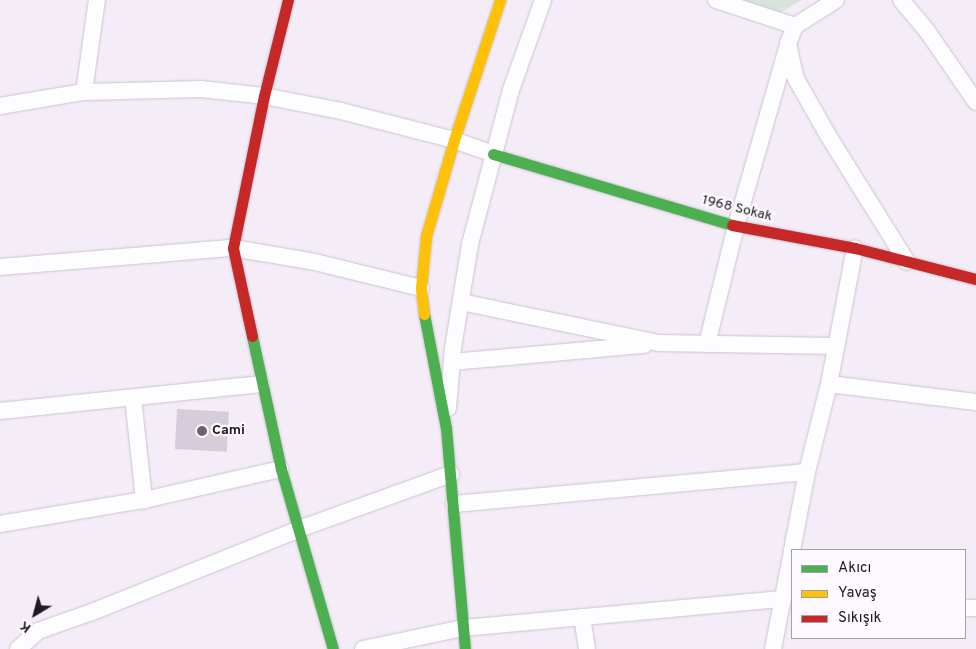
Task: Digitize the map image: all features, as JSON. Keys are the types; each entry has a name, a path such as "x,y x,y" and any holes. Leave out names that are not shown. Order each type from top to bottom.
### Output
{"street":[{"path":"84,92 97,0"},
{"path":"288,0 264,96 233,248 261,384 281,469 333,649"},
{"path":"466,649 446,428 424,317 421,288 426,236 454,140 500,0"},
{"path":"446,428 452,362 470,244 511,90 542,0"},
{"path":"716,0 795,26"},
{"path":"707,344 736,226 788,43 795,26 836,0"},
{"path":"901,0 927,31 976,102"},
{"path":"788,43 795,77 829,137 907,262"},
{"path":"0,106 84,92 202,89 264,96 341,110 454,140 493,154"},
{"name":"1968 Sokak","path":"493,154 736,226 855,248 976,279"},
{"path":"0,267 233,248 314,262 421,288"},
{"path":"792,549 807,472 829,384 855,248"},
{"path":"461,302 664,343"},
{"path":"452,362 664,343 835,346"},
{"path":"0,411 261,384"},
{"path":"829,384 976,402"},
{"path":"133,398 144,500"},
{"path":"0,524 144,500 281,469"},
{"path":"454,504 807,472"},
{"path":"18,649 38,631 92,612 299,529 451,474"},
{"path":"773,649 786,606 791,559"},
{"path":"363,649 463,628 582,617 786,606"},
{"path":"582,617 587,649"}],"shaded area":[{"path":"742,0 802,0 781,12"}],"building":[{"name":"Cami","path":"177,409 229,412 227,452 175,449"}],"traffic: fast":[{"path":"493,154 732,225"},
{"path":"424,314 446,428 465,649"},
{"path":"252,336 281,469 333,649"}],"traffic: slow":[{"path":"424,314 421,288 426,236 454,140 500,0"}],"traffic: jam":[{"path":"252,336 233,248 264,96 288,0"},
{"path":"732,225 855,248 976,279"}],"place":[{"name":"Cami","path":"202,431"}]}
